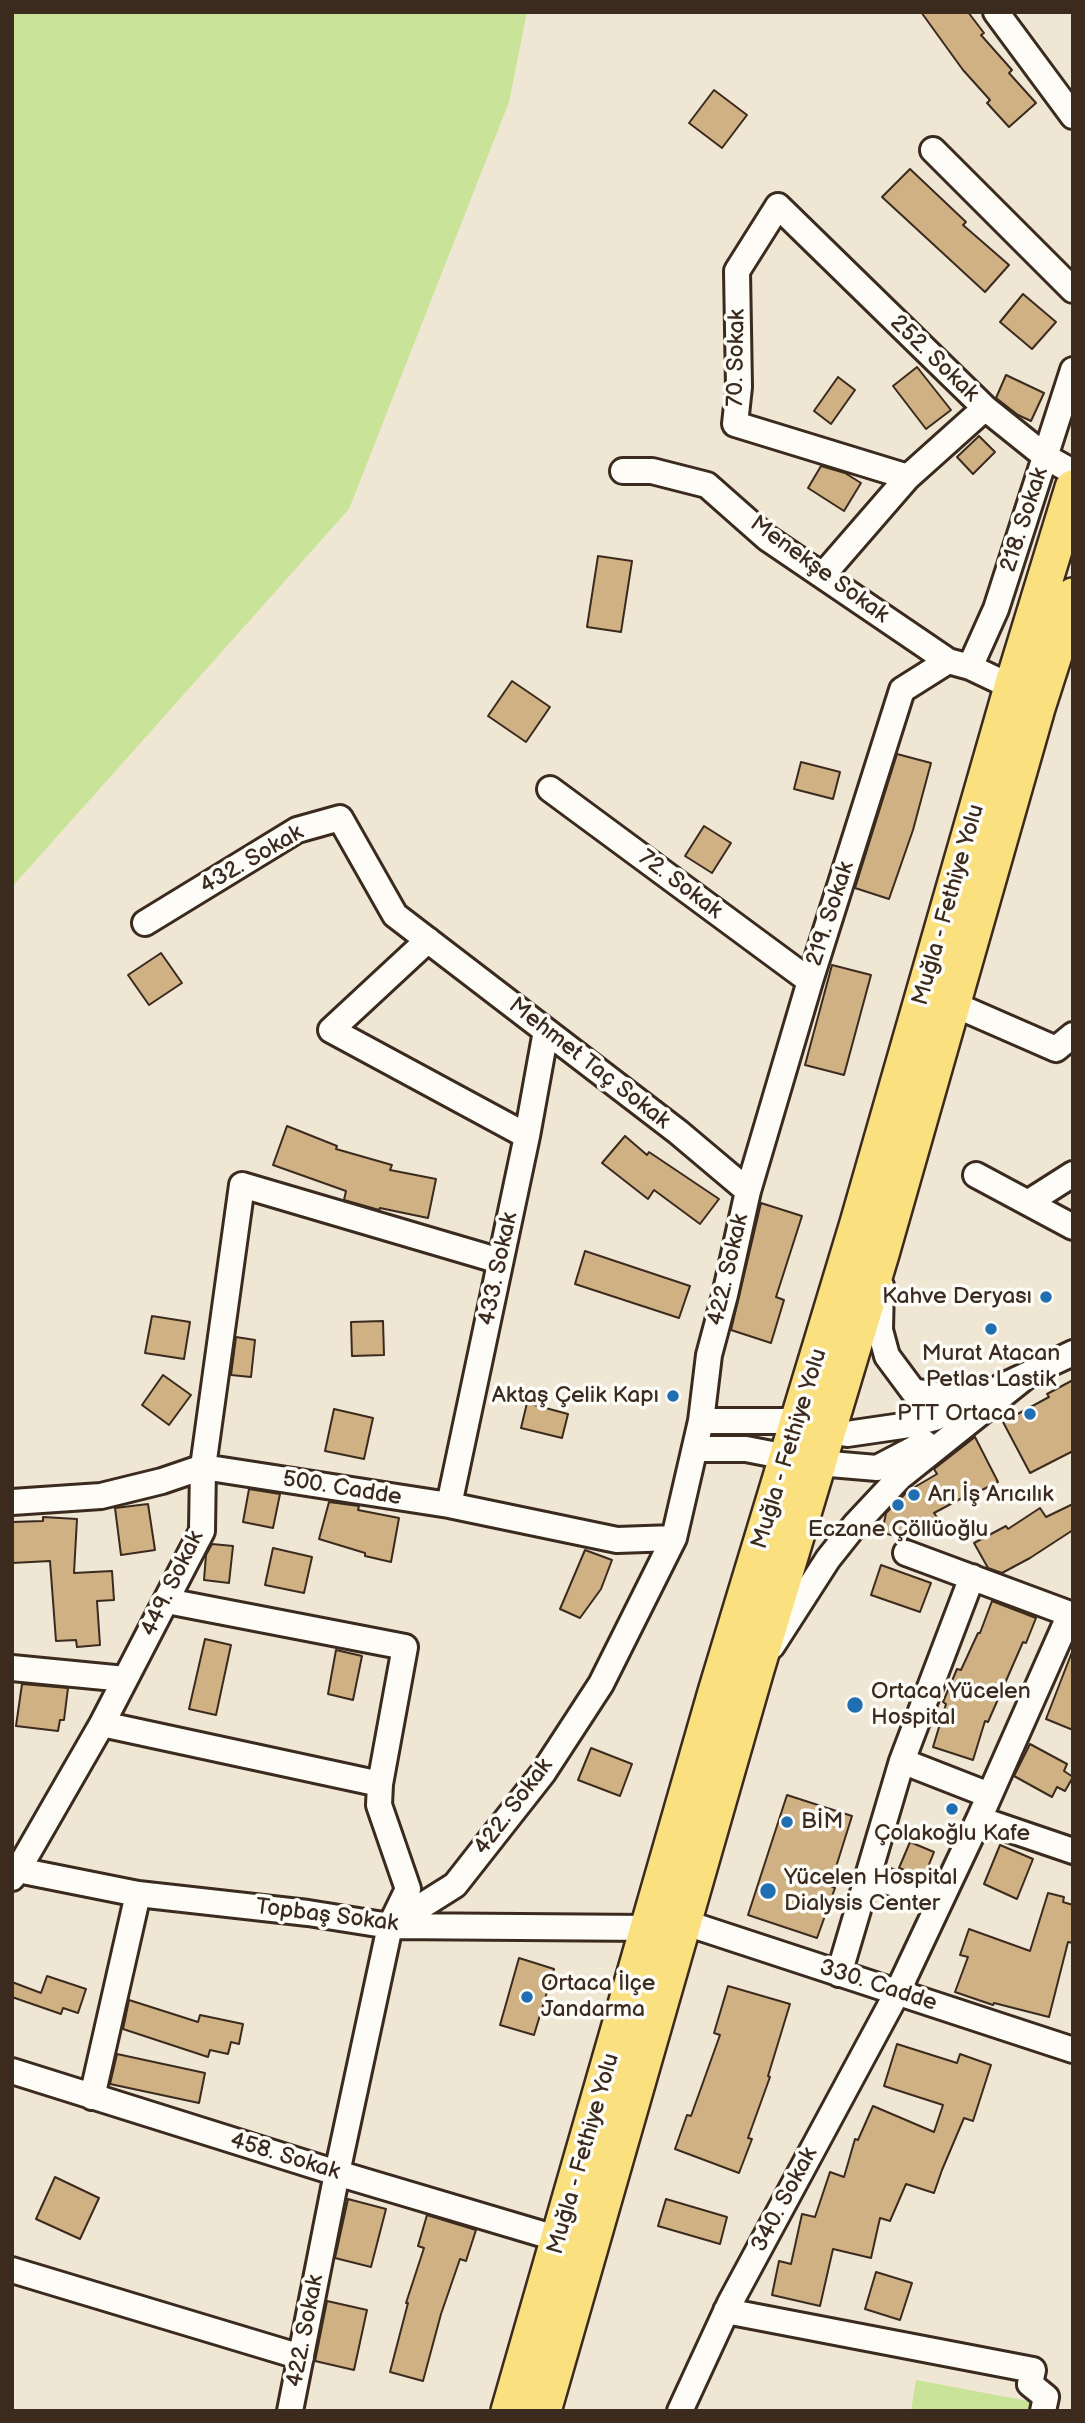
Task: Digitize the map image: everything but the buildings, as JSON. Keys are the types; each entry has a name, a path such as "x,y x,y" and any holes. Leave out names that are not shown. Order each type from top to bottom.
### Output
{"highway":[{"name":"Muğla - Fethiye Yolu","path":"509,2411 559,2239 755,1673 808,1443 1012,687 1073,488"},
{"name":"Muğla - Fethiye Yolu","path":"543,2411 666,1925 716,1692 881,1254 1037,708 1073,596"}],"street":[{"path":"996,12 1073,116"},
{"path":"933,150 1073,290"},
{"name":"252. Sokak","path":"778,206 985,408 908,477 823,575"},
{"name":"70. Sokak","path":"778,206 737,271 739,387 735,424 908,477"},
{"name":"218. Sokak","path":"959,664 996,609 1073,370"},
{"path":"985,408 1046,457 1073,472"},
{"name":"Menekşe Sokak","path":"623,471 652,471 707,485 768,538 823,575 959,664 1012,687"},
{"name":"219. Sokak","path":"748,1191 810,981 902,690 959,664"},
{"name":"72. Sokak","path":"550,789 810,981"},
{"name":"432. Sokak","path":"145,923 297,830 340,818 395,915 428,940"},
{"path":"428,940 331,1030 527,1136"},
{"name":"Mehmet Taç Sokak","path":"428,940 678,1132 748,1191"},
{"path":"953,1004 1056,1049 1073,1035"},
{"name":"433. Sokak","path":"449,1506 527,1136 546,1031"},
{"path":"1029,1202 1073,1174"},
{"path":"976,1175 1073,1227"},
{"name":"449. Sokak","path":"14,1871 102,1724 202,1531 203,1467 242,1185 500,1261"},
{"name":"422. Sokak","path":"290,2411 390,1926 455,1885 543,1773 601,1684 674,1538 701,1421 709,1355 748,1191"},
{"path":"881,1254 880,1330 887,1356 913,1391 947,1397 1029,1374"},
{"path":"695,1449 746,1449 808,1443 909,1425 935,1418 1073,1353"},
{"path":"755,1673 828,1559 855,1525 899,1478 1029,1374"},
{"path":"701,1421 808,1443 877,1468 967,1424"},
{"name":"500. Cadde","path":"12,1502 101,1496 162,1481 203,1467 449,1506 617,1540 674,1538"},
{"path":"906,1553 1072,1613"},
{"path":"839,1974 902,1761 972,1577"},
{"path":"167,1601 405,1647 380,1784 379,1805 408,1889 390,1926"},
{"name":"340. Sokak","path":"680,2411 726,2311 897,1993 1072,1613"},
{"path":"12,1668 125,1679"},
{"path":"102,1724 380,1784"},
{"path":"902,1761 989,1795"},
{"path":"979,1819 1073,1851"},
{"name":"Topbaş Sokak","path":"14,1871 138,1894 308,1913 390,1926 666,1925"},
{"path":"869,1876 941,1898"},
{"path":"92,2097 138,1894"},
{"name":"330. Cadde","path":"666,1925 839,1974 1073,2050"},
{"name":"458. Sokak","path":"12,2071 559,2239"},
{"path":"12,2270 302,2357"},
{"path":"726,2311 1033,2370 1030,2384 1046,2396 1043,2411"}],"green space":[{"path":"12,12 527,12 509,102 349,509 12,887"},
{"path":"916,2380 1033,2402 1032,2411 911,2411"}],"place":[{"name":"Kahve Deryası","path":"1046,1297"},
{"name":"Murat Atacan Petlas Lastik","path":"991,1329"},
{"name":"Aktaş Çelik Kapı","path":"673,1396"},
{"name":"PTT Ortaca","path":"1030,1414"},
{"name":"Arı İş Arıcılık","path":"914,1495"},
{"name":"Eczane Çöllüoğlu","path":"898,1505"},
{"name":"Ortaca Yücelen Hospital","path":"855,1705"},
{"name":"Çolakoğlu Kafe","path":"952,1809"},
{"name":"BİM","path":"787,1822"},
{"name":"Yücelen Hospital Dialysis Center","path":"768,1891"},
{"name":"Ortaca İlçe Jandarma","path":"527,1997"}]}
